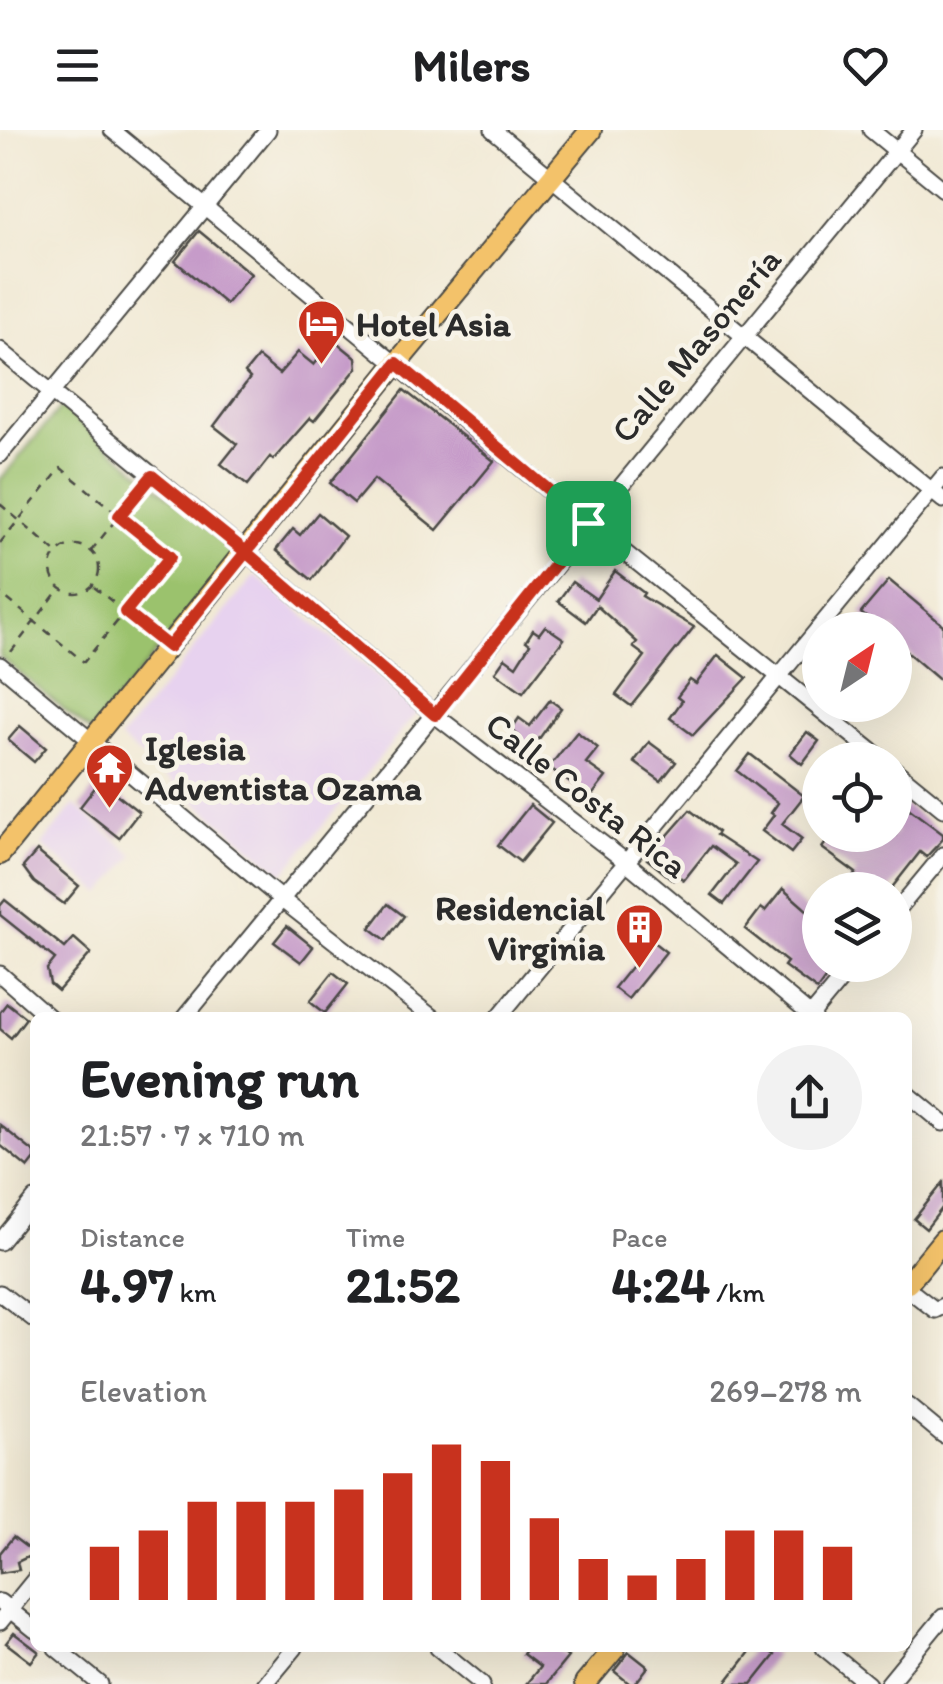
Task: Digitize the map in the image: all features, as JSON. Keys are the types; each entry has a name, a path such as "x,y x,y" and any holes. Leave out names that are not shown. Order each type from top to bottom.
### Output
{"main road":[{"path":"0,854 591,130"},
{"path":"912,1281 943,1241"},
{"path":"585,1684 612,1652"}],"street":[{"path":"112,130 588,523 861,742"},
{"path":"0,455 268,130"},
{"path":"493,130 938,495"},
{"path":"871,130 943,189"},
{"name":"Calle Masonería","path":"189,1012 914,130"},
{"name":"Calle Costa Rica","path":"0,350 246,552 435,715 626,862 806,1012"},
{"path":"503,1012 780,676 938,495 943,477"},
{"path":"0,665 281,899 425,1012"},
{"path":"912,784 943,810"},
{"path":"912,893 943,855"},
{"path":"0,974 43,1012"},
{"path":"816,1012 840,982"},
{"path":"912,1101 943,1123"},
{"path":"0,1242 30,1205"},
{"path":"912,1289 940,1311"},
{"path":"0,1293 30,1316"},
{"path":"912,1409 943,1435"},
{"path":"30,1584 3,1611 30,1627"},
{"path":"888,1684 943,1617"},
{"path":"61,1652 100,1684"},
{"path":"265,1684 293,1652"},
{"path":"443,1652 482,1684"},
{"path":"829,1652 868,1684"}],"path":[{"path":"0,543 62,468 170,557 84,662 0,594"},
{"path":"90,551 152,476"},
{"path":"0,504 58,552"},
{"path":"71,545 90,551 98,564 93,586 80,593 60,588 50,570 58,552 71,545"},
{"path":"93,586 169,647"},
{"path":"0,665 60,588"}],"shaded area":[{"path":"255,575 419,710 283,874 120,739"},
{"path":"74,805 134,855 102,894 42,845"}],"green space":[{"path":"61,407 238,553 91,732 0,657 0,480"}],"building":[{"path":"199,231 251,274 226,304 175,261"},
{"path":"334,340 356,358 357,368 314,421 310,418 248,485 221,464 237,444 214,426 250,378 245,373 258,357 279,374 298,352 314,365"},
{"path":"404,390 494,461 437,530 374,479 354,503 330,483"},
{"path":"318,513 345,536 312,580 276,550 293,529 300,535"},
{"path":"615,571 644,593 642,596 694,627 631,706 616,695 645,656 633,647 637,642 597,606 586,622 558,601 572,582 596,599"},
{"path":"889,580 943,625 943,683 912,657 912,612 862,612"},
{"path":"545,626 564,639 523,692 495,672 505,658 516,666 530,644 526,641 533,630 539,634"},
{"path":"718,655 747,678 693,735 670,718 682,701 677,697 690,680 696,684"},
{"path":"550,700 561,708 526,757 511,746 519,736 511,730 519,718 530,726"},
{"path":"20,726 46,748 34,762 8,740"},
{"path":"577,732 598,748 586,763 606,777 590,798 549,767"},
{"path":"807,732 819,741 802,742 802,764 790,754"},
{"path":"649,742 676,762 661,781 634,762"},
{"path":"750,754 802,794 782,824 802,839 791,853 762,831 778,803 737,771"},
{"name":"Iglesia Adventista Ozama","path":"100,781 139,812 119,838 80,807"},
{"path":"530,805 552,823 520,862 498,845"},
{"path":"690,810 718,832 716,835 757,862 724,904 712,895 736,864 711,846 684,880 677,875 673,880 647,859"},
{"path":"912,811 943,834 926,857 920,852 904,872 855,872 827,852 912,852"},
{"path":"37,851 79,886 64,904 34,882 23,867"},
{"path":"783,889 802,906 802,979 745,929 761,908 765,911"},
{"path":"5,900 65,948 74,938 91,953 58,991 50,984 47,969 55,959 0,915"},
{"path":"388,904 404,916 386,940 370,928"},
{"path":"287,926 313,947 301,962 274,942"},
{"name":"Residencial Virginia","path":"652,941 666,952 628,999 614,988"},
{"path":"333,972 348,984 326,1012 310,1001"},
{"path":"806,982 823,982 817,990"},
{"path":"7,1003 26,1018 11,1038 0,1029 0,1012"},
{"path":"0,1125 30,1149 30,1165 28,1168 0,1145"},
{"path":"943,1183 943,1207 926,1229 914,1219"},
{"path":"13,1537 29,1549 30,1556 17,1562 19,1570 0,1573 0,1553"},
{"path":"14,1633 30,1645 30,1652 39,1652 31,1662 6,1643"},
{"path":"561,1652 568,1657 546,1684 526,1684 540,1667 523,1654"},
{"path":"629,1652 648,1667 635,1684 614,1671"},
{"path":"750,1652 775,1655 752,1684 725,1684"}],"place":[{"name":"Hotel Asia","path":"321,366"},
{"name":"Iglesia Adventista Ozama","path":"110,810"},
{"name":"Residencial Virginia","path":"640,970"}],"route":[{"path":"588,523 397,363 246,552 152,476 119,516 170,557 125,612 169,647 246,552 435,715 588,523"}]}
